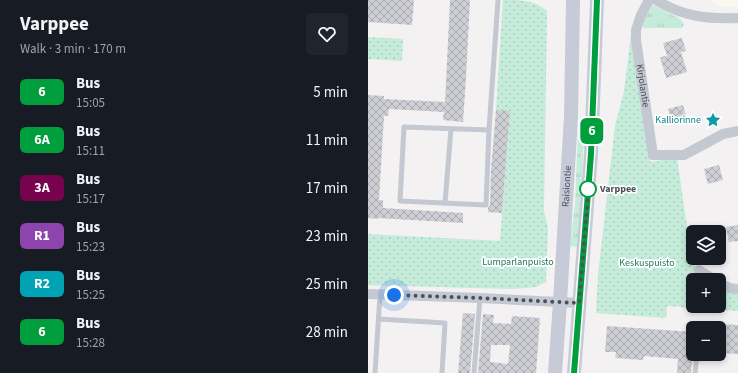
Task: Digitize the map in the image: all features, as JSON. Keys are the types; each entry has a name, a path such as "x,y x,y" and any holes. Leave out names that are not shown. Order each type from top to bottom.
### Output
{"main road":[{"name":"Raisiontie","path":"555,373 571,116 573,0"},
{"name":"Raisiontie","path":"574,373 591,154 597,0"}],"street":[{"name":"Kirjolantie","path":"649,0 641,15 636,30 636,40 653,155 684,155 723,134 738,131"},
{"path":"660,1 675,10 688,15 719,19 738,18"},
{"path":"699,270 704,273"},
{"path":"726,286 738,290"},
{"path":"368,294 579,303"}],"lane":[{"path":"489,130 404,127 400,201 486,205 489,130 498,0"},
{"path":"445,203 451,129"},
{"path":"375,373 380,294"},
{"path":"474,373 480,298"},
{"path":"378,319 445,323 442,373"},
{"path":"695,373 696,361"}],"shaded area":[{"path":"708,0 738,0 738,7 724,7"}],"green space":[{"name":"Lumparlanpuisto","path":"503,0 527,1 542,7 547,11 544,211 548,228 546,282 536,287 513,289 368,285 368,234 500,241 510,112 496,110"},
{"path":"654,5 680,19 684,24 682,28 644,28 641,24 649,7"},
{"name":"Keskuspuisto","path":"631,36 650,162 677,158 687,225 686,265 695,265 696,273 686,273 686,307 667,306 666,318 596,313 598,275 615,126 624,91"},
{"path":"368,37 403,39 402,61 368,59"},
{"path":"578,131 584,132 581,205 577,247 570,246 575,204"},
{"name":"Keskuspuisto","path":"726,289 738,293 738,311 726,310"}],"building":[{"path":"368,0 414,0 412,25 368,22"},
{"path":"450,0 470,0 463,122 443,120 444,112 389,109 388,116 384,116 379,200 383,200 383,208 463,213 463,223 368,218 368,95 384,96 384,99 445,102"},
{"path":"682,38 686,51 681,52 687,72 666,78 660,57 667,56 663,43"},
{"path":"683,105 687,119 672,123 668,109"},
{"path":"496,110 510,111 502,213 488,212 490,205 491,170"},
{"path":"719,165 723,180 708,184 704,169"},
{"path":"738,225 738,241 729,242 726,227"},
{"path":"463,313 475,314 470,373 458,373"},
{"path":"483,314 494,315 493,323 511,324 512,316 540,318 536,373 478,373","holes":["491,345 510,345 508,364 490,362"]},
{"path":"726,324 738,325 738,354 726,353"},
{"path":"607,326 686,332 686,361 692,361 691,373 677,373 678,359 644,356 643,360 615,358 616,352 605,352"}],"bus line":[{"name":"6","path":"574,373 591,154 597,0"}],"place":[{"name":"Kalliorinne","path":"713,120"},
{"name":"Varppee","path":"588,189"}],"route":[{"path":"394,295 579,303 589,184 588,189"}]}
